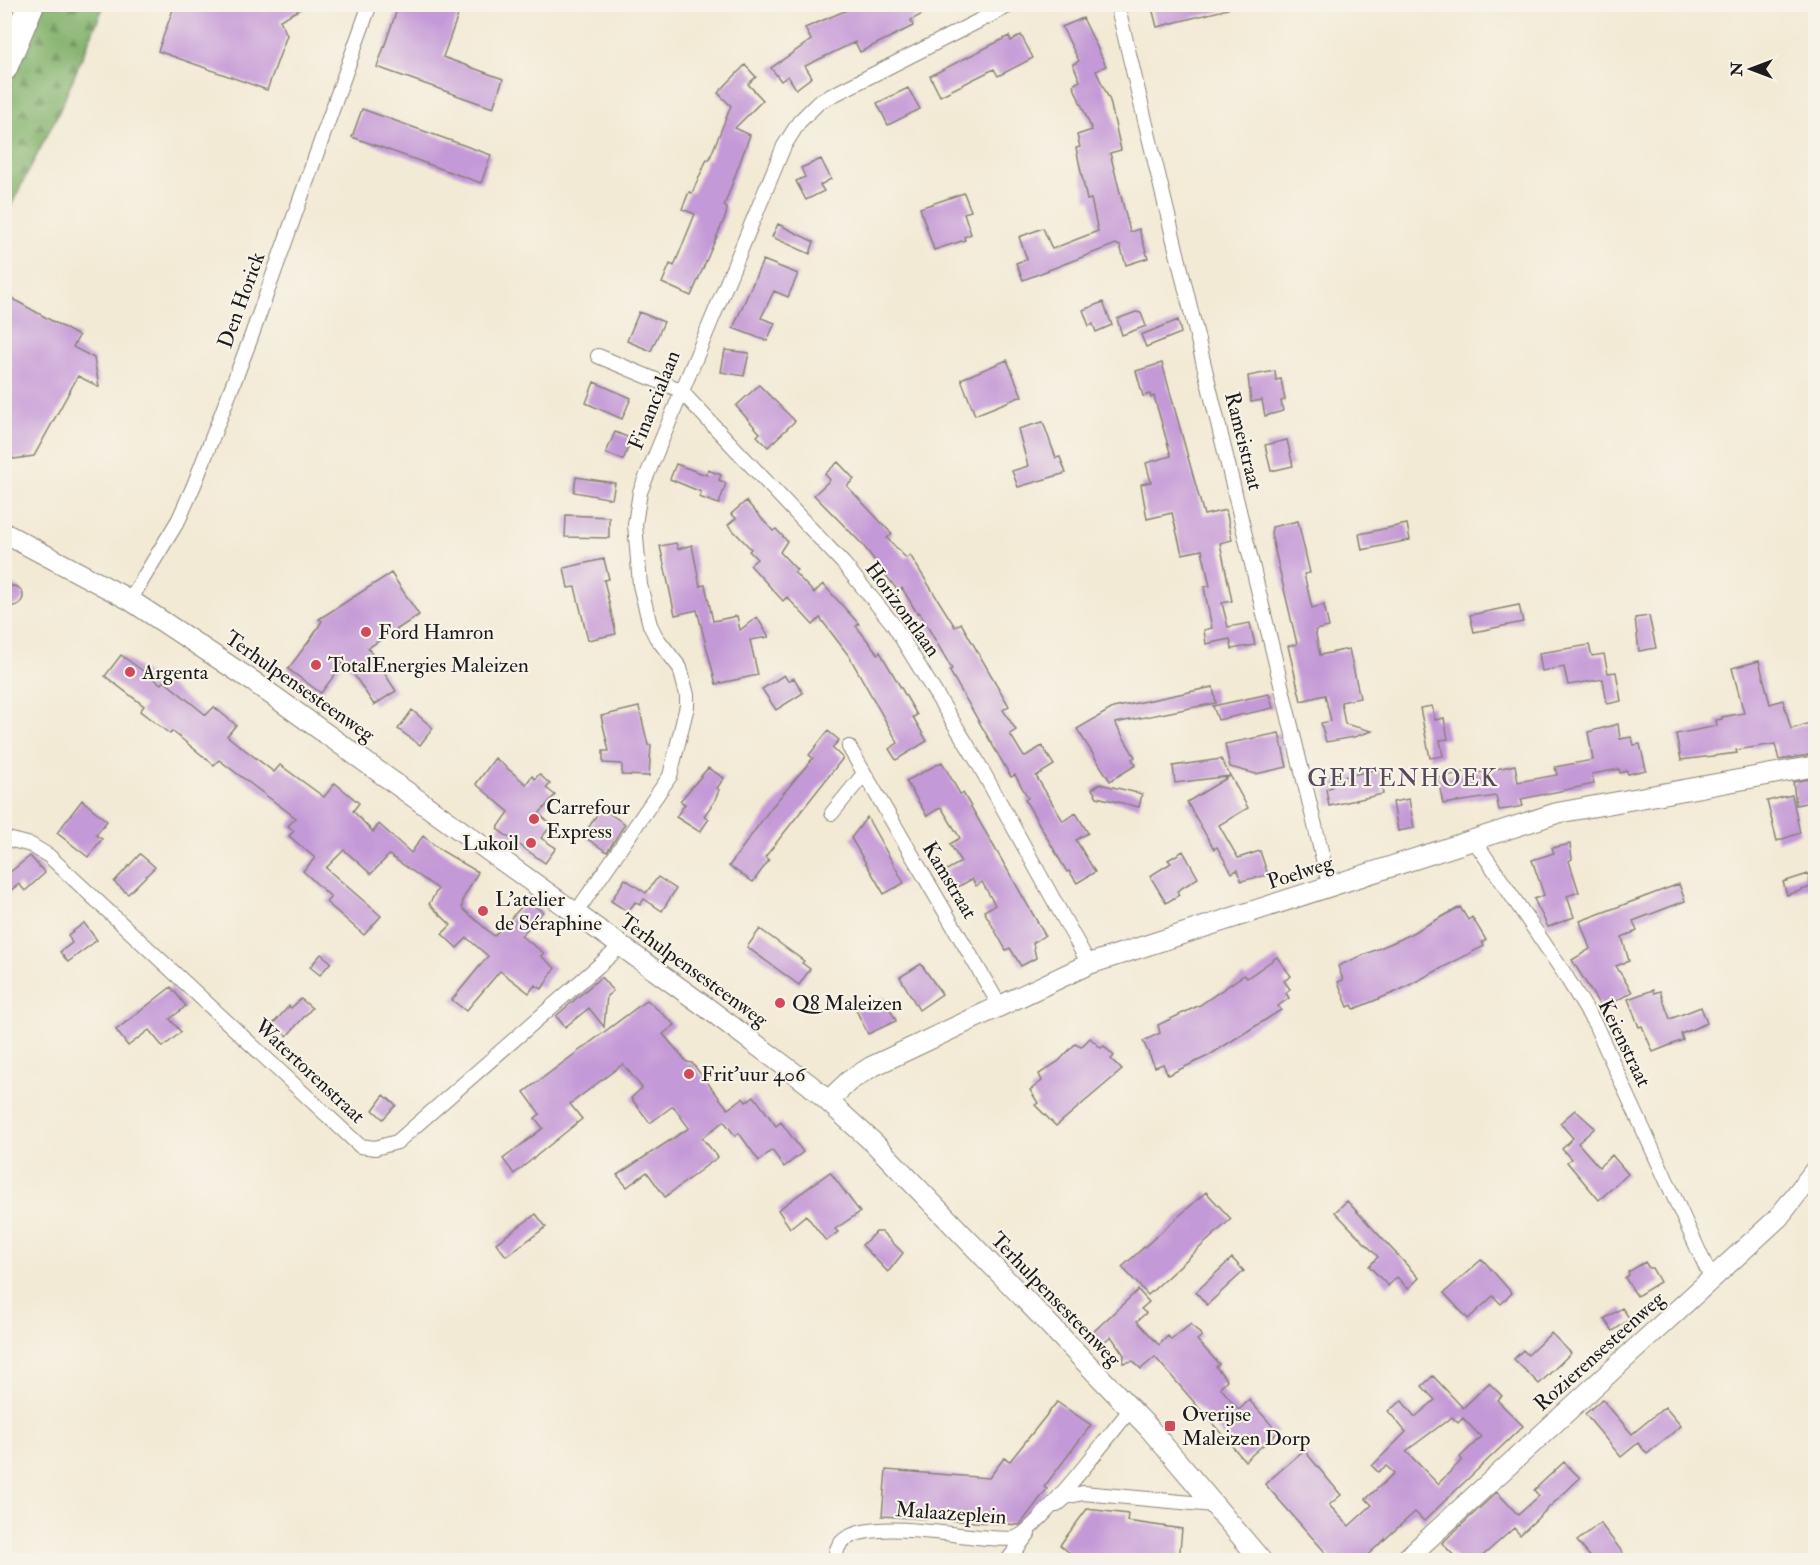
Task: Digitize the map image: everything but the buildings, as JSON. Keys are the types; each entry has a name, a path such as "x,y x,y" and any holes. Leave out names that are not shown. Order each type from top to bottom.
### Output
{"highway":[{"path":"4,68 31,4"}],"main road":[{"name":"Terhulpensesteenweg","path":"4,533 129,600 330,736 706,1007 828,1101 875,1144 1131,1409 1261,1560"},
{"name":"Poelweg","path":"828,1101 849,1081 871,1067 1089,964 1557,813 1815,766"},
{"name":"Rozierensesteenweg","path":"1405,1560 1778,1218 1815,1169"}],"street":[{"name":"Den Horick","path":"129,600 179,519 194,485 250,340 370,4"},
{"name":"Financialaan","path":"575,914 669,776 687,706 687,695 680,668 656,637 650,625 640,585 635,524 640,492 680,390 784,146 799,122 819,102 1012,4"},
{"name":"Rameistraat","path":"1117,4 1330,888"},
{"name":"Horizontlaan","path":"598,356 680,390 843,563 893,624 977,761 1089,964"},
{"name":"Kamstraat","path":"849,747 863,775 1000,1006"},
{"path":"832,813 863,775"},
{"name":"Watertorenstraat","path":"4,838 31,845 49,856 360,1146 375,1148 397,1142 620,947"},
{"name":"Keienstraat","path":"1474,840 1564,973 1595,1024 1712,1280"},
{"name":"Malaazeplein","path":"836,1560 835,1554 843,1539 867,1530 890,1529 994,1539 1019,1537 1047,1510 1131,1409"},
{"name":"Malaazeplein","path":"1008,1560 1021,1540 1066,1497 1074,1494 1214,1505"}],"green space":[{"path":"42,5 104,5 59,112 5,217 5,100"}],"place":[{"name":"Ford Hamron","path":"366,632"},
{"name":"TotalEnergies Maleizen","path":"316,665"},
{"name":"Argenta","path":"130,672"},
{"name":"Carrefour Express","path":"534,819"},
{"name":"Lukoil","path":"531,843"},
{"name":"L'atelier de Séraphine","path":"483,911"},
{"name":"Q8 Maleizen","path":"780,1003"},
{"name":"Frit'uur 406","path":"689,1074"},
{"name":"Overijse Maleizen Dorp","path":"1170,1426"}],"district":[{"name":"GEITENHOEK","path":"1403,778"}]}
